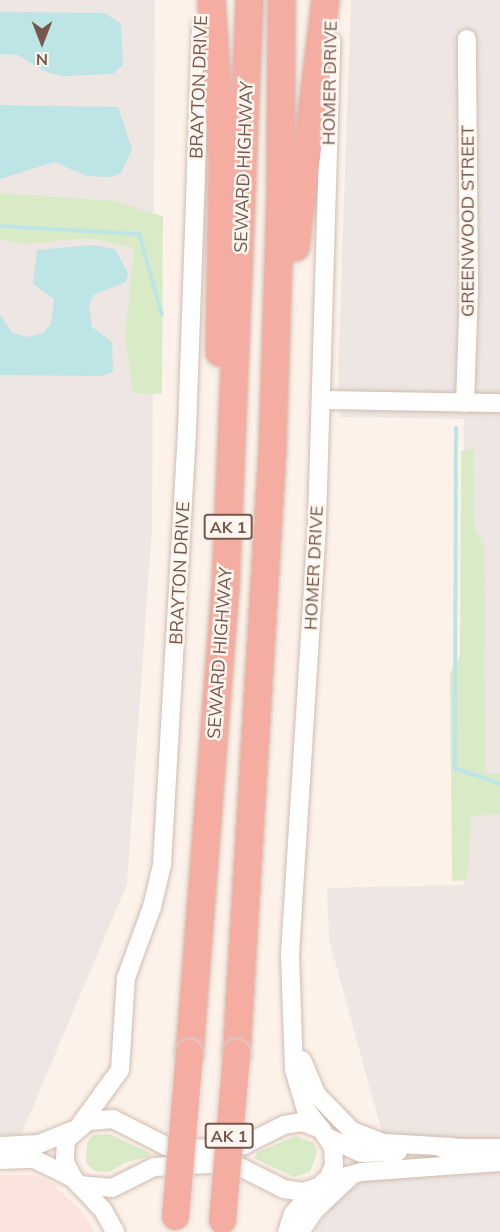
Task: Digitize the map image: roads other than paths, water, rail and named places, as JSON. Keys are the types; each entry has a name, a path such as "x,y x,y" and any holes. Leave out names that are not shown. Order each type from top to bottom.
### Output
{"highway":[{"path":"211,0 222,160 216,729"},
{"name":"SEWARD HIGHWAY","path":"174,1224 216,729 239,306 249,0"},
{"name":"SEWARD HIGHWAY","path":"221,1226 236,1053 272,448 280,194 281,0"},
{"path":"272,448 325,0"}],"street":[{"name":"BRAYTON DRIVE","path":"77,1128 113,1084 121,1066 126,978 152,907 162,865 188,430 202,0"},
{"name":"HOMER DRIVE","path":"325,1134 306,1110 298,1086 291,1041 291,999 321,400 332,0"},
{"name":"GREENWOOD STREET","path":"465,403 469,289 467,39"},
{"path":"321,400 500,403"},
{"path":"291,999 308,1077 335,1118 372,1140 453,1147 500,1148"},
{"path":"0,1146 39,1144 100,1118 112,1119 154,1142 183,1149 244,1145 297,1121 365,1153 453,1147"},
{"path":"77,1128 64,1151 76,1181 104,1210 115,1232"},
{"path":"287,1232 293,1214 320,1185 334,1165 325,1134"},
{"path":"0,1160 34,1159 76,1181 112,1188 154,1167 210,1164 250,1170 289,1191 320,1185 361,1172 500,1162"},
{"path":"300,1232 306,1220 333,1191 361,1172"}],"water":[{"path":"0,12 105,13 121,24 123,65 113,74 62,76 46,72 18,55 0,54"},
{"path":"0,105 118,107 132,149 121,173 111,177 87,176 54,162 0,179"},
{"path":"93,245 115,249 128,273 126,282 94,295 89,305 92,327 112,342 113,372 100,376 0,375 0,314 12,333 27,337 43,333 51,324 54,299 33,284 37,250"}],"waterway":[{"path":"0,226 139,234 162,315"},
{"path":"456,428 455,768 500,784"}]}
